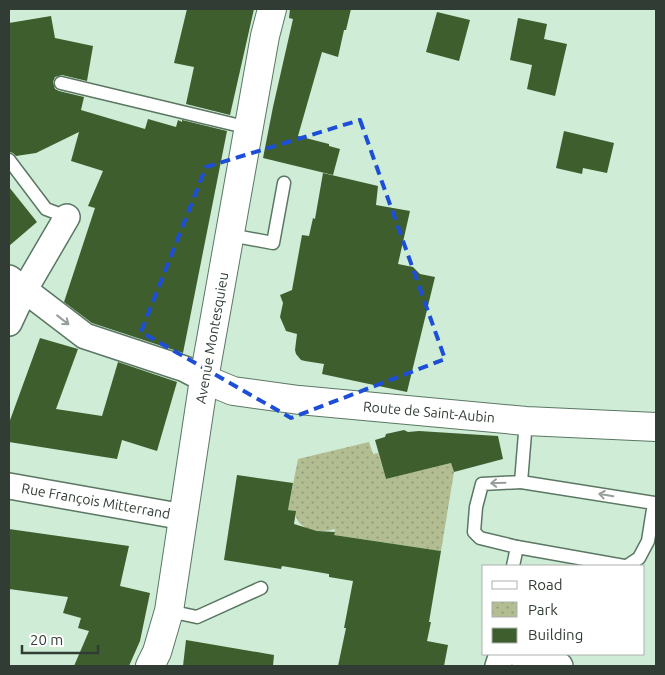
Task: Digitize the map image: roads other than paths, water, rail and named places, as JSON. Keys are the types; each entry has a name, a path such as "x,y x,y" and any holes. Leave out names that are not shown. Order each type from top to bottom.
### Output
{"main road":[{"name":"Avenue Montesquieu","path":"150,666 157,652 169,611 204,379 265,36 272,9"},
{"name":"Route de Saint-Aubin","path":"204,379 233,392 308,401 526,421 656,427"}],"street":[{"path":"9,323 17,283 67,217"},
{"path":"17,283 85,336 185,370 204,379"},
{"name":"Rue François Mitterrand","path":"9,486 184,517"},
{"path":"523,655 549,661"}],"lane":[{"path":"61,83 249,128"},
{"path":"9,160 46,209 67,217"},
{"path":"230,235 273,243 284,183"},
{"path":"521,482 526,421"},
{"path":"613,565 565,561 480,538 474,532 476,507 482,484 521,482 654,503 648,541 639,558 627,565"},
{"path":"513,565 517,547"},
{"path":"169,611 197,617 261,588"}]}
